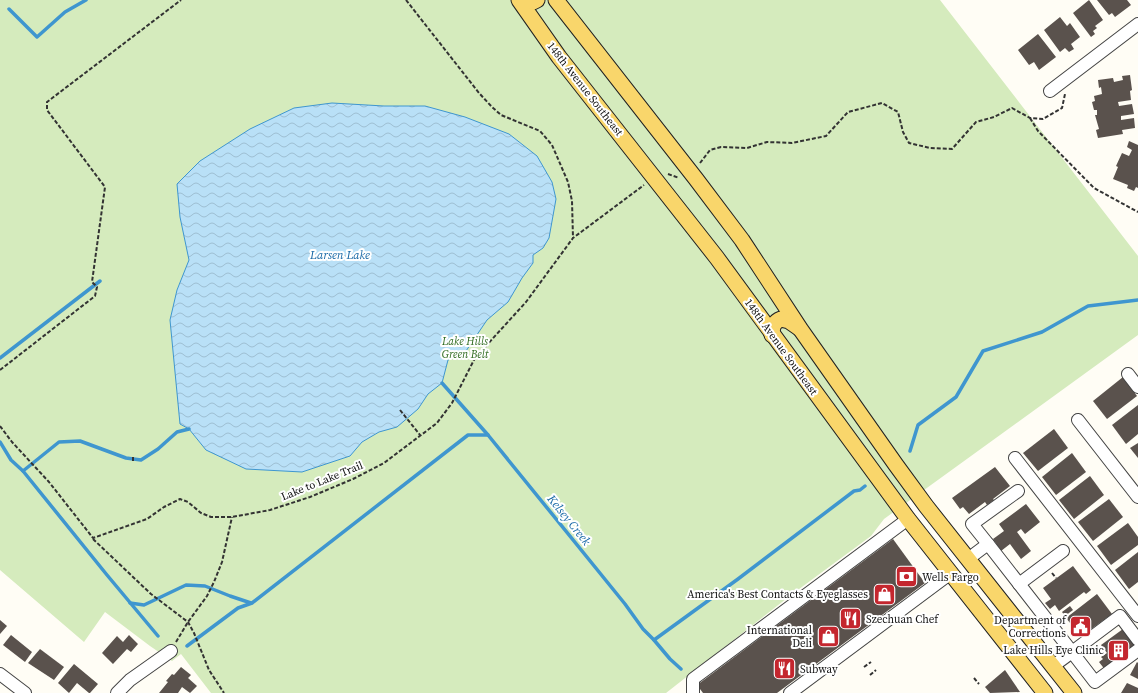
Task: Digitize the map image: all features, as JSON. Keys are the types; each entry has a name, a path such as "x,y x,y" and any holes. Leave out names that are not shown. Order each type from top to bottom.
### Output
{"main road":[{"name":"148th Avenue Southeast","path":"519,0 559,57 717,258 908,520 1042,692"},
{"path":"524,0 532,2 537,0"},
{"path":"556,0 742,240 801,330 896,465 1074,693"},
{"path":"772,335 772,328 775,322 781,319 789,321 801,330"}],"street":[{"path":"1050,91 1138,24"},
{"path":"1128,374 1138,387"},
{"path":"1078,420 1138,497"},
{"path":"1015,458 1138,616"},
{"path":"1018,491 972,524 1095,682 1138,650"},
{"path":"693,693 693,680 908,520"},
{"path":"968,559 988,544"},
{"path":"1019,584 1063,551"},
{"path":"794,692 951,574"},
{"path":"1053,666 1120,616 1138,640"},
{"path":"117,693 130,680 171,651"},
{"path":"0,674 25,693"}],"path":[{"path":"0,370 95,296 97,288 92,282 104,187 47,110 47,102 181,0"},
{"path":"406,0 479,93 492,107 501,115 540,131 552,145 568,182 572,201 573,238"},
{"path":"699,163 710,150 721,146 747,148 767,142 792,143 826,136 848,112 882,103 898,112 903,132 909,143 930,148 952,148 976,122 994,117 1012,108 1030,118 1038,131 1094,188 1138,212"},
{"path":"667,173 678,178 682,178"},
{"path":"573,238 645,185"},
{"name":"Lake to Lake Trail","path":"92,538 147,519 164,507 180,500 188,502 201,513 211,517 232,517 270,510 310,497 353,479 384,462 437,423 452,403 475,358 526,302 573,238"},
{"path":"400,410 420,436"},
{"path":"0,426 12,442 49,482 92,538 151,594 188,622 209,670 224,693"},
{"path":"171,651 188,622 207,596 214,582 222,562 232,517"},
{"path":"864,667 871,662"},
{"path":"870,675 876,670"},
{"path":"974,678 979,684"}],"green space":[{"name":"Lake Hills Green Belt","path":"0,0 940,0 1138,256 1138,335 884,519 871,536 791,595 666,693 211,693 181,654 172,661 105,612 84,642 0,570"}],"water":[{"name":"Larsen Lake","path":"332,103 384,106 425,106 465,117 509,134 537,156 552,182 556,199 549,238 543,248 533,255 533,263 508,302 487,320 466,351 448,360 442,383 428,394 418,409 397,427 379,432 362,442 350,456 302,472 246,469 206,450 189,429 180,424 170,320 177,290 189,260 180,217 177,184 200,161 250,129 294,108"}],"building":[{"path":"1089,0 1103,20 1095,26 1097,28 1093,31 1095,34 1091,37 1073,13"},
{"path":"1097,0 1127,0 1131,5 1115,17 1112,13 1109,15"},
{"path":"1060,17 1067,26 1070,23 1080,37 1071,44 1074,49 1069,52 1065,48 1060,52 1044,30"},
{"path":"1038,34 1056,57 1039,70 1034,62 1029,65 1018,50"},
{"path":"1130,75 1132,90 1130,91 1131,100 1118,102 1119,106 1132,104 1134,114 1121,116 1121,120 1134,118 1135,128 1122,130 1123,134 1098,138 1096,130 1099,129 1095,115 1097,115 1097,110 1094,110 1092,102 1095,101 1094,96 1102,94 1101,87 1099,88 1098,80 1113,78 1114,82 1123,80 1122,76"},
{"path":"1129,141 1138,145 1138,188 1136,187 1134,191 1127,188 1128,185 1113,179 1118,167 1116,166 1122,153 1129,156 1132,150 1127,147"},
{"path":"1123,377 1137,396 1107,419 1093,401"},
{"path":"1138,405 1138,434 1126,444 1112,425"},
{"path":"1054,429 1068,448 1038,471 1023,453"},
{"path":"1138,443 1138,458 1130,448"},
{"path":"1072,453 1086,472 1056,495 1042,477"},
{"path":"995,467 1010,486 987,505 985,502 969,514 963,507 960,509 952,498"},
{"path":"1090,476 1104,495 1074,519 1059,500"},
{"path":"1109,499 1123,517 1093,541 1078,522"},
{"path":"1026,504 1040,522 1025,534 1021,529 1017,532 1031,551 1021,559 1010,544 1001,551 993,539 1004,531 999,524"},
{"path":"1128,523 1138,537 1138,545 1111,565 1097,546"},
{"path":"893,539 925,583 777,693 703,693 697,685"},
{"path":"1138,552 1138,582 1129,589 1115,570"},
{"path":"1073,566 1091,590 1086,594 1084,592 1059,611 1055,605 1050,609 1045,603 1051,599 1043,588"},
{"path":"1097,594 1112,614 1087,632 1084,628 1081,630 1079,627 1075,629 1066,618"},
{"path":"1070,606 1073,610 1065,616 1062,612"},
{"path":"0,620 7,626 0,634"},
{"name":"Lake Hills Eye Clinic","path":"1123,629 1137,648 1106,671 1099,662 1103,659 1101,657 1107,653 1101,645"},
{"path":"11,635 32,652 25,662 3,645"},
{"path":"129,635 138,644 131,652 127,649 113,664 102,653 117,636 123,642"},
{"path":"40,649 64,667 54,680 28,663"},
{"path":"1137,662 1138,663 1138,679 1130,675"},
{"path":"74,664 98,684 90,693 77,683 69,693 58,683"},
{"path":"181,667 191,675 188,678 197,686 190,693 182,687 178,693 159,693 168,682 166,681"},
{"path":"1005,670 1020,692 990,693 985,687"},
{"path":"1127,683 1138,688 1138,693 1121,693"}],"waterway":[{"path":"9,9 37,37 65,12 86,0"},
{"path":"0,358 100,281"},
{"path":"910,451 918,425 956,397 983,351 1042,332 1088,306 1138,300"},
{"name":"Kelsey Creek","path":"442,383 488,435 625,604 643,629 681,669"},
{"name":"Kelsey Creek","path":"0,442 11,460 23,471 59,442 80,441 126,458 141,460 158,449 177,432 189,429"},
{"path":"187,646 238,608 252,603 468,435 488,435"},
{"path":"23,471 158,636"},
{"path":"654,640 738,579 854,491 860,490 865,486"},
{"path":"130,603 144,605 186,585 205,586 251,603"}],"place":[{"name":"Wells Fargo","path":"907,577"},
{"name":"America's Best Contacts & Eyeglasses","path":"884,594"},
{"name":"Szechuan Chef","path":"851,619"},
{"name":"Department of Corrections","path":"1081,626"},
{"name":"International Deli","path":"828,636"},
{"name":"Lake Hills Eye Clinic","path":"1119,650"},
{"name":"Subway","path":"784,669"}]}
